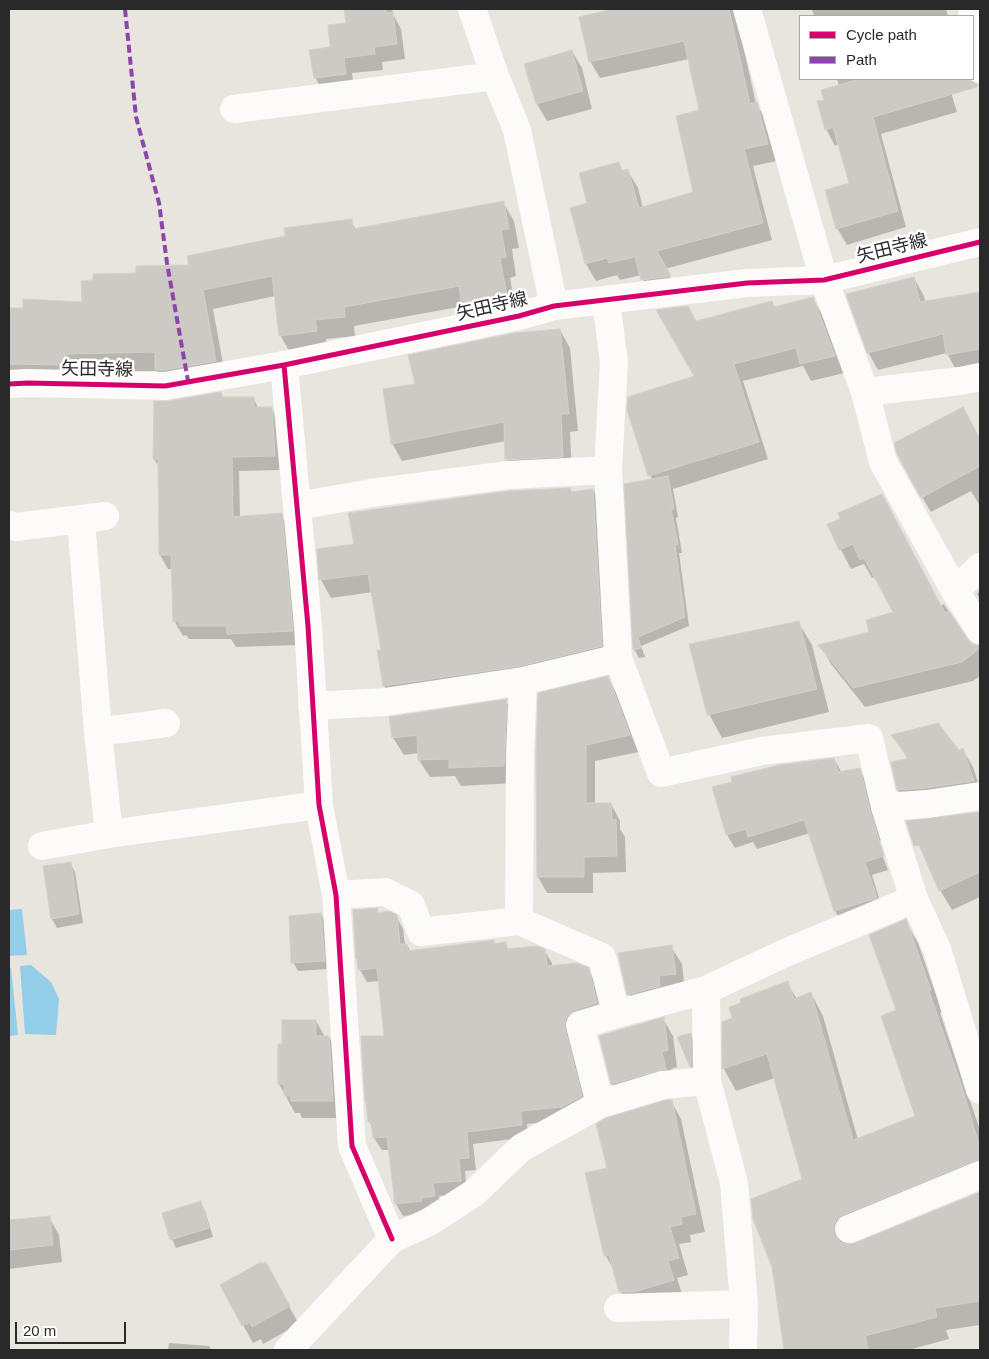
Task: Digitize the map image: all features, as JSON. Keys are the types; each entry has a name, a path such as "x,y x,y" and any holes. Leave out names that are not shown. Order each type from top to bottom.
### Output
{"street":[{"path":"472,9 495,76 517,130 554,306"},
{"path":"747,9 824,280 865,392 883,462 955,591 980,630"},
{"path":"974,24 980,69"},
{"path":"234,109 495,76"},
{"name":"矢田寺線","path":"9,384 165,386 284,365 519,316 554,306 747,283 824,280 980,242"},
{"path":"606,301 614,362 608,470 618,658 661,773 762,751 869,738 885,808 914,899 937,949 980,1090"},
{"path":"284,365 308,626 319,805 336,895 352,1146 392,1239"},
{"path":"865,392 980,377"},
{"path":"297,506 371,493 498,477 608,470"},
{"path":"9,525 16,527 93,518 98,732 109,834"},
{"path":"955,591 980,567"},
{"path":"312,706 386,702 523,681 618,658"},
{"path":"519,921 520,754 523,681"},
{"path":"98,732 166,723"},
{"path":"885,808 980,796"},
{"path":"42,846 109,834 319,805"},
{"path":"336,895 386,892 410,905 421,932 519,921 602,957 616,1014"},
{"path":"600,1104 580,1025 706,990 784,953 914,899"},
{"path":"706,990 707,1081 734,1183 744,1304 743,1350"},
{"path":"288,1350 392,1239 429,1222 474,1193 521,1148 600,1104 664,1085 707,1081"},
{"path":"849,1228 980,1174"},
{"path":"618,1308 744,1304"}],"water":[{"path":"22,909 27,955 9,956 9,910"},
{"path":"31,965 51,982 59,999 56,1035 25,1034 20,966"},
{"path":"9,968 11,968 18,1035 9,1036"}],"building":[{"path":"344,9 386,9 386,13 393,12 397,44 374,47 375,54 344,58 346,74 314,78 309,50 330,47 328,25 346,23"},
{"path":"613,9 729,9 750,104 757,102 768,144 744,149 763,223 657,251 671,276 641,280 635,257 609,263 607,258 585,264 570,208 587,203 579,173 619,162 622,171 628,169 639,208 693,192 676,116 699,110 684,41 589,62 579,17"},
{"path":"572,50 583,91 536,104 524,64"},
{"path":"856,80 970,80 977,84 977,87 873,117 898,211 836,229 825,190 849,183 833,127 825,130 817,101 824,100 821,90"},
{"path":"504,201 509,229 501,230 506,257 500,258 508,302 463,312 459,286 344,307 345,317 315,320 317,331 279,336 272,276 203,290 216,361 155,370 155,352 67,354 67,365 9,364 9,308 23,308 23,299 82,302 81,281 93,280 93,274 136,273 136,266 189,265 187,256 285,236 284,228 352,219 353,229"},
{"path":"914,277 920,302 980,292 980,349 946,355 943,334 867,353 846,294"},
{"path":"813,297 835,356 800,364 796,348 734,364 759,442 648,476 627,410 628,397 694,376 656,310 688,306 696,321 772,301 774,307"},
{"path":"560,329 569,414 561,414 563,457 505,460 504,422 391,444 383,389 415,384 408,355 514,333"},
{"path":"221,392 222,397 254,397 254,407 272,407 275,456 232,457 233,517 282,513 293,631 227,634 226,626 180,626 179,621 173,622 171,555 159,555 158,459 153,459 154,401 168,401"},
{"path":"963,407 980,439 980,466 921,498 897,454 894,443"},
{"path":"668,476 674,509 671,509 678,544 675,545 685,617 638,637 641,648 633,650 624,484"},
{"path":"570,488 571,492 593,489 602,646 520,666 383,686 377,650 381,650 368,574 319,580 317,549 354,544 348,513 509,491"},
{"path":"882,494 945,613 949,611 972,644 980,646 980,648 962,662 853,688 818,645 869,632 866,620 893,612 864,558 860,560 853,544 839,550 827,524 840,519 838,513"},
{"path":"799,621 817,689 707,715 689,644"},
{"path":"608,676 630,735 586,745 586,803 611,803 612,820 616,819 617,856 584,857 584,877 537,877 536,754 538,693"},
{"path":"507,699 504,766 449,768 449,759 418,760 417,735 392,738 389,717"},
{"path":"938,723 959,750 963,748 974,781 897,790 891,762 909,758 891,735"},
{"path":"834,758 838,772 860,768 870,811 884,856 865,862 877,898 834,911 804,820 748,837 746,829 726,835 712,787 732,782 731,777 779,765"},
{"path":"980,812 980,872 939,891 919,845 914,846 906,821"},
{"path":"71,862 79,914 51,919 43,866"},
{"path":"377,908 378,913 389,911 397,915 400,944 407,944 408,951 494,940 494,944 506,942 507,949 536,946 545,949 547,966 577,963 589,968 597,1003 575,1010 568,1015 565,1021 565,1029 582,1096 562,1107 521,1111 522,1125 467,1132 469,1158 459,1159 461,1181 433,1183 435,1196 422,1198 422,1201 395,1204 387,1137 373,1138 371,1121 368,1122 365,1101 361,1036 384,1036 377,968 358,970 353,910"},
{"path":"321,913 325,961 291,963 289,916"},
{"path":"906,919 963,1090 980,1148 980,1160 843,1215 836,1220 834,1234 840,1242 847,1244 855,1243 980,1192 980,1301 935,1308 937,1317 865,1336 868,1350 784,1350 772,1267 753,1219 751,1199 802,1179 767,1054 722,1069 722,1022 732,1018 729,1007 741,1003 740,999 788,981 794,999 811,992 853,1140 915,1116 881,1016 896,1010 869,935"},
{"path":"672,945 676,974 659,976 660,986 627,995 618,953"},
{"path":"664,1017 668,1050 662,1052 666,1069 611,1084 599,1036"},
{"path":"282,1020 316,1020 316,1036 329,1036 333,1101 291,1101 291,1096 284,1096 284,1084 278,1084 278,1044 282,1044"},
{"path":"691,1033 691,1067 690,1067 677,1037"},
{"path":"666,1100 672,1100 696,1214 681,1217 682,1224 670,1227 679,1258 668,1261 674,1280 634,1292 619,1292 609,1255 604,1256 585,1173 607,1168 596,1124 606,1118"},
{"path":"201,1201 209,1228 170,1240 162,1213"},
{"path":"50,1216 53,1245 9,1250 9,1220"},
{"path":"261,1262 262,1264 266,1262 290,1306 252,1327 250,1322 242,1326 220,1285"}],"marked path":[{"path":"125,9 136,117 159,203 167,263 188,381"}],"cycle path":[{"path":"9,384 165,386 284,365 519,316 554,306 747,283 824,280 980,242"},
{"path":"284,365 308,626 319,805 336,895 352,1146 392,1239"}]}
